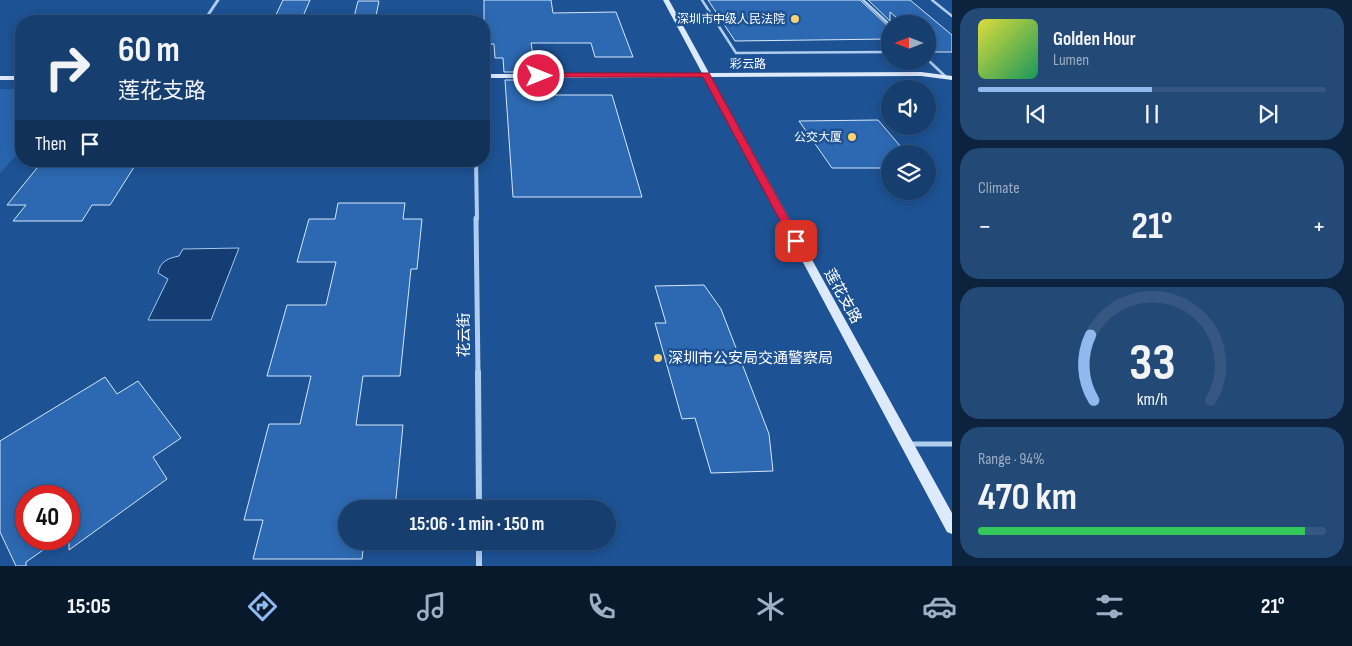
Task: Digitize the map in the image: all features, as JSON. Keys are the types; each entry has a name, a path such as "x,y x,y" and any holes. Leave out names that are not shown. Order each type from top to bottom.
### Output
{"main road":[{"name":"莲花支路","path":"666,0 952,527"},
{"name":"彩云路","path":"490,76 921,74 949,77"},
{"path":"0,78 15,78"}],"street":[{"path":"208,15 218,0"},
{"name":"花云街","path":"476,167 479,500"},
{"path":"479,550 479,566"}],"lane":[{"path":"702,0 736,54 881,52"},
{"path":"863,0 881,17"},
{"path":"932,0 952,16"},
{"path":"936,66 949,77"},
{"path":"907,444 952,444"}],"shaded area":[{"path":"0,89 15,89 15,156 0,174"},
{"path":"239,248 211,320 148,320 168,279 158,273 166,261 179,256 183,249"}],"building":[{"path":"283,0 310,0 304,15 276,15"},
{"path":"484,0 551,0 553,13 616,12 633,57 595,57 591,43 531,43 536,72 504,72 503,58 495,58 494,44 490,44 490,15 484,15"},
{"name":"深圳市中级人民法院","path":"708,0 860,0 881,20 881,39 735,41"},
{"path":"868,0 910,0 928,15 894,15 890,12 890,15 884,15"},
{"path":"358,1 379,1 376,15 354,15"},
{"path":"936,22 952,35 952,52 936,52"},
{"path":"505,80 537,80 540,95 612,95 642,197 513,197"},
{"name":"公交大厦","path":"878,120 881,124 881,135 891,135 899,145 881,145 881,168 832,168 799,121"},
{"path":"38,167 134,167 110,205 92,205 82,221 13,221 26,205 7,205"},
{"path":"338,203 405,203 403,219 422,219 417,269 411,269 400,376 363,376 356,425 403,425 396,500 338,500 338,550 363,550 362,559 253,559 263,520 244,520 269,424 300,424 311,376 267,376 287,305 326,305 336,262 297,262 309,219 335,219"},
{"path":"704,285 721,309 769,434 773,471 711,473 695,418 682,419 655,323 666,323 655,286"},
{"path":"105,377 117,394 138,381 181,438 153,457 167,479 80,542 80,485 15,485 15,550 43,550 26,562 26,566 16,566 0,532 0,441"}],"place":[{"name":"深圳市中级人民法院","path":"795,19"},
{"name":"公交大厦","path":"852,137"},
{"name":"深圳市公安局交通警察局","path":"658,358"}],"route":[{"path":"539,76 706,75 796,241"}]}
